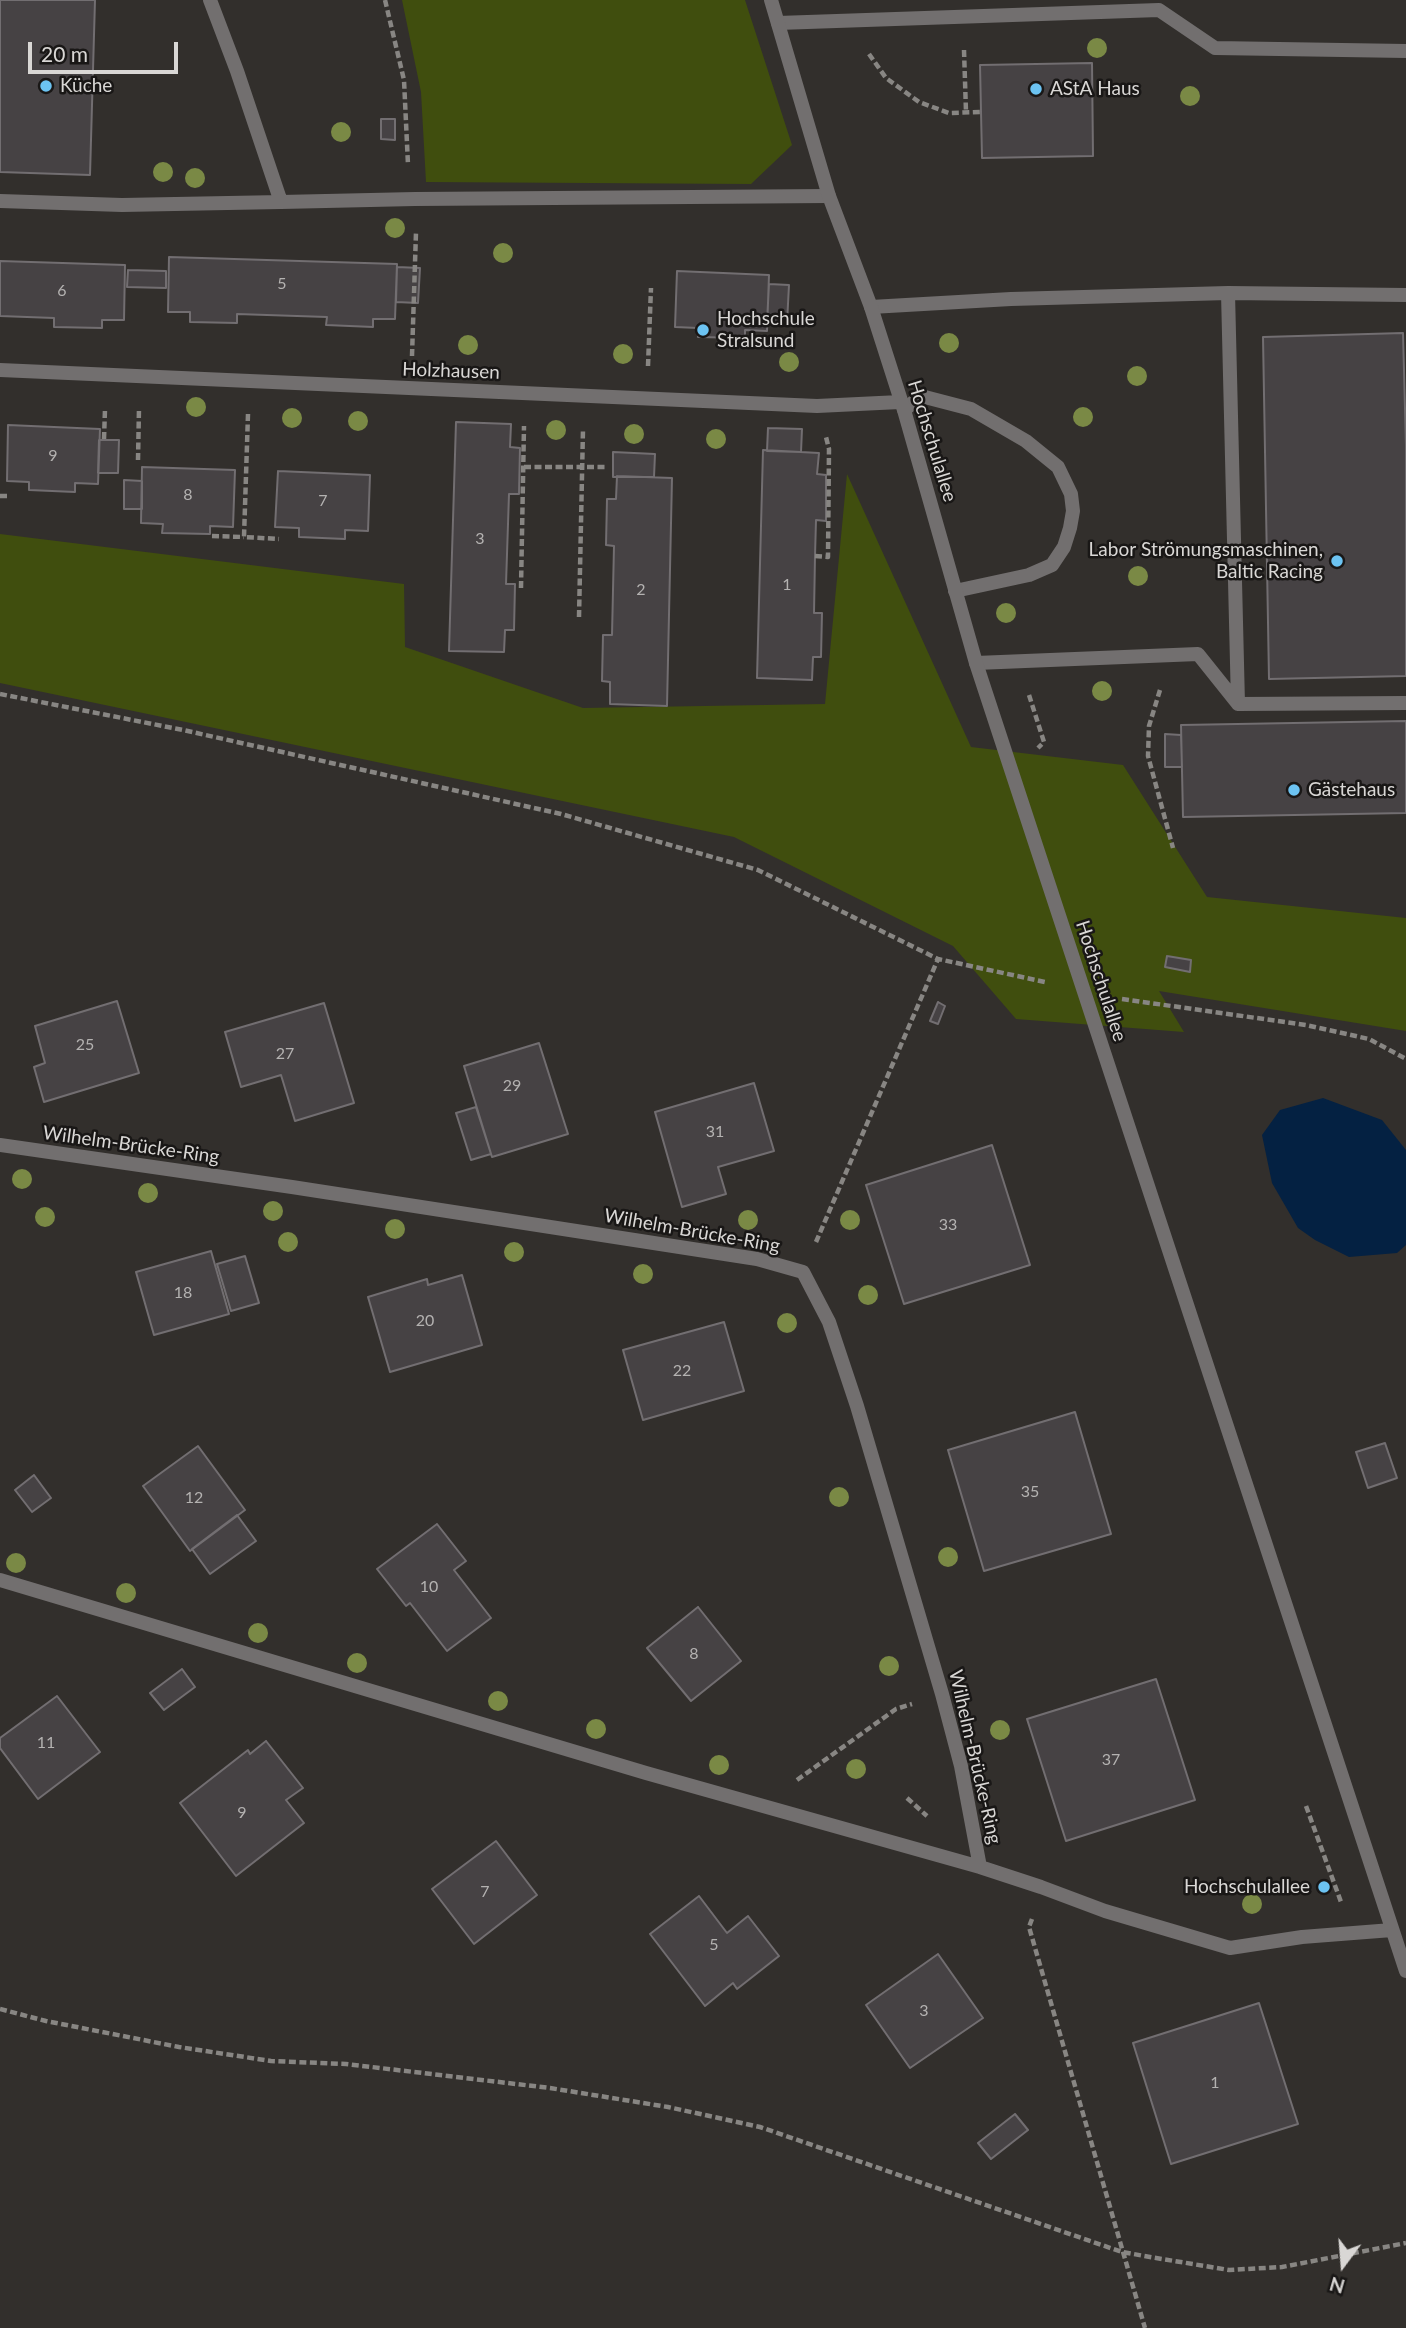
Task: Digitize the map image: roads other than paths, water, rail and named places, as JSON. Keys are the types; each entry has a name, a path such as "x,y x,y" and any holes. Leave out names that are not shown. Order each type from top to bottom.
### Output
{"street":[{"path":"210,0 281,202"},
{"name":"Hochschulallee","path":"771,0 829,196 871,307 902,406 976,663 1406,1971"},
{"path":"778,23 1159,10 1215,48 1406,51"},
{"path":"0,201 122,205 415,198 829,196"},
{"path":"871,307 1011,299 1228,293 1406,295"},
{"path":"1228,293 1238,704"},
{"name":"Holzhausen","path":"0,370 817,406 902,406 921,396 971,409 1026,441 1058,467 1072,495 1070,528 1064,547 1052,565 1028,575 955,591"},
{"path":"976,663 1198,654 1238,704"},
{"path":"1238,704 1406,703"},
{"name":"Wilhelm-Brücke-Ring","path":"0,1145 757,1259 803,1272 829,1322 855,1397 942,1694 961,1766 980,1867"},
{"name":"Wilhelm-Brücke-Ring","path":"0,1580 312,1675 980,1867 1041,1886 1105,1911 1230,1948 1302,1937 1392,1930"}],"water":[{"path":"1323,1098 1382,1120 1406,1150 1406,1245 1397,1253 1349,1257 1315,1240 1298,1228 1272,1183 1262,1135 1280,1110"}],"place":[{"name":"Küche","path":"46,86"},
{"name":"AStA Haus","path":"1036,89"},
{"name":"Hochschule Stralsund","path":"703,330"},
{"name":"Labor Strömungsmaschinen, Baltic Racing","path":"1337,561"},
{"name":"Gästehaus","path":"1294,790"},
{"name":"Hochschulallee","path":"1324,1887"}]}
